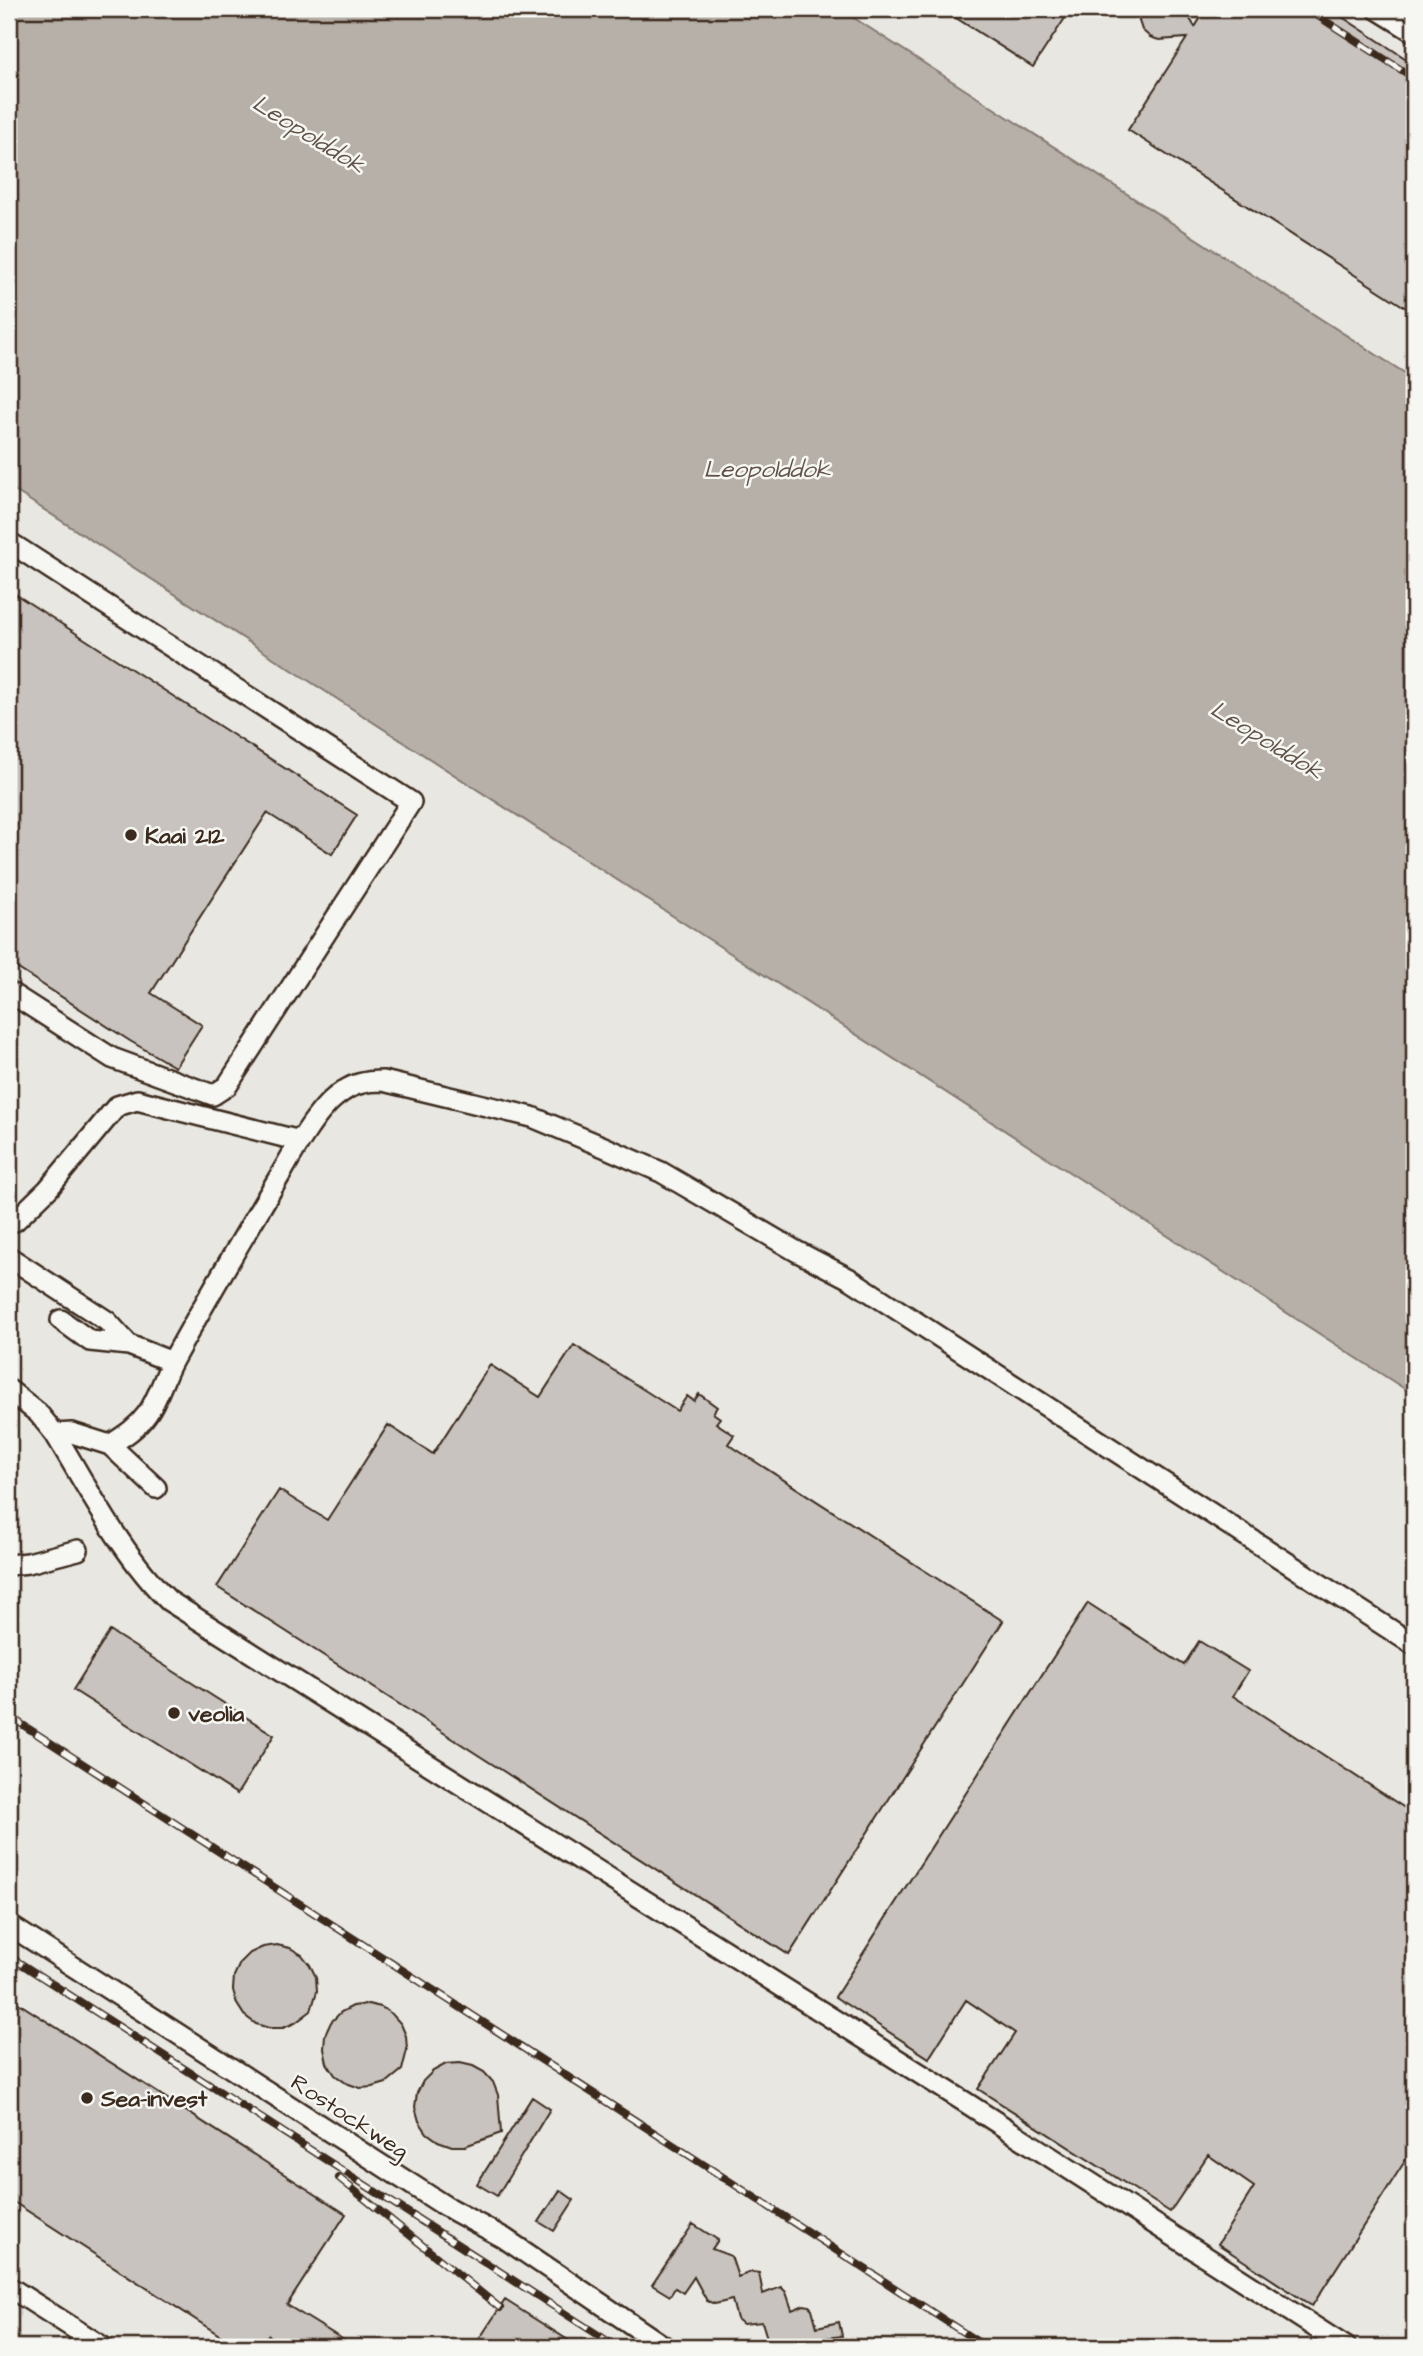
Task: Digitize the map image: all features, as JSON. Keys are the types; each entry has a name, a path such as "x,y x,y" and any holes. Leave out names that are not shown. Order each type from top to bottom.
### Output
{"street":[{"path":"1377,9 1414,33"},
{"path":"9,542 411,802 228,1086 213,1095 112,1058 9,992"},
{"path":"110,1445 133,1430 147,1413 172,1362 300,1141 335,1096 364,1081 383,1081 532,1117 661,1172 796,1251 850,1279 1414,1645"},
{"path":"15,1221 48,1189 117,1105 137,1100 300,1141"},
{"path":"9,1257 107,1321 129,1345"},
{"path":"61,1320 90,1341 129,1345 172,1362"},
{"path":"9,1390 38,1413 55,1434 131,1558 149,1582 169,1601 965,2102 1346,2347"},
{"path":"55,1434 72,1433 110,1445 156,1488"},
{"path":"9,1565 78,1550"},
{"name":"Rostockweg","path":"9,1925 445,2206 516,2246 665,2347"},
{"path":"9,2287 103,2347"}],"shaded area":[{"path":"840,9 1414,9 1414,379"},
{"path":"9,487 1414,1395 1414,2347 29,2347 9,2334"}],"water":[{"name":"Leopolddok","path":"9,9 840,9 1414,379 1414,1395 9,487"}],"building":[{"path":"942,9 1071,9 1033,67"},
{"path":"1139,9 1184,9 1195,27 1206,9 1330,9 1414,64 1414,313 1128,130 1187,38 1159,40 1150,37 1142,30"},
{"name":"Kaai 212","path":"9,590 357,815 332,854 267,813 151,993 202,1025 175,1067 9,963"},
{"path":"574,1345 677,1411 687,1396 694,1401 699,1394 717,1407 713,1413 720,1418 716,1423 734,1435 728,1444 1003,1621 789,1955 217,1587 279,1490 327,1520 388,1425 433,1454 490,1365 540,1397"},
{"path":"1088,1603 1184,1665 1199,1641 1248,1671 1233,1696 1414,1814 1414,2147 1312,2306 1218,2244 1254,2187 1208,2155 1170,2212 978,2089 1015,2033 966,2000 929,2058 835,1997"},
{"name":"veolia","path":"110,1631 274,1735 237,1794 73,1690"},
{"path":"277,1945 302,1955 316,1977 317,1991 311,2011 283,2028 269,2028 256,2024 244,2015 233,1990 234,1976 240,1963 250,1953"},
{"name":"Sea-invest","path":"9,1997 346,2214 287,2305 355,2347 288,2347 268,2335 260,2347 238,2347 9,2199"},
{"path":"368,2004 381,2007 401,2024 406,2036 407,2050 402,2070 386,2083 360,2088 335,2075 327,2063 325,2035 331,2022 341,2012 353,2006"},
{"path":"460,2063 484,2072 493,2082 498,2095 501,2133 465,2146 452,2146 427,2133 419,2121 415,2107 417,2093 423,2081 433,2071 446,2064"},
{"path":"532,2097 550,2109 497,2196 477,2184"},
{"path":"560,2190 574,2200 554,2231 539,2222"},
{"path":"693,2224 718,2240 712,2249 731,2256 738,2277 751,2272 759,2273 763,2294 781,2287 786,2292 792,2310 804,2305 809,2306 817,2327 839,2322 842,2336 810,2340 813,2345 774,2344 767,2338 762,2322 743,2324 737,2319 732,2300 715,2304 707,2301 694,2277 683,2293 675,2288 670,2296 652,2285"},
{"path":"505,2300 579,2347 474,2347"}],"railway":[{"path":"1307,9 1414,78"},
{"path":"9,1716 986,2347"},
{"path":"9,1956 617,2347"},
{"path":"339,2178 500,2308"}],"place":[{"name":"Kaai 212","path":"131,835"},
{"name":"veolia","path":"174,1713"},
{"name":"Sea-invest","path":"87,2098"}]}
